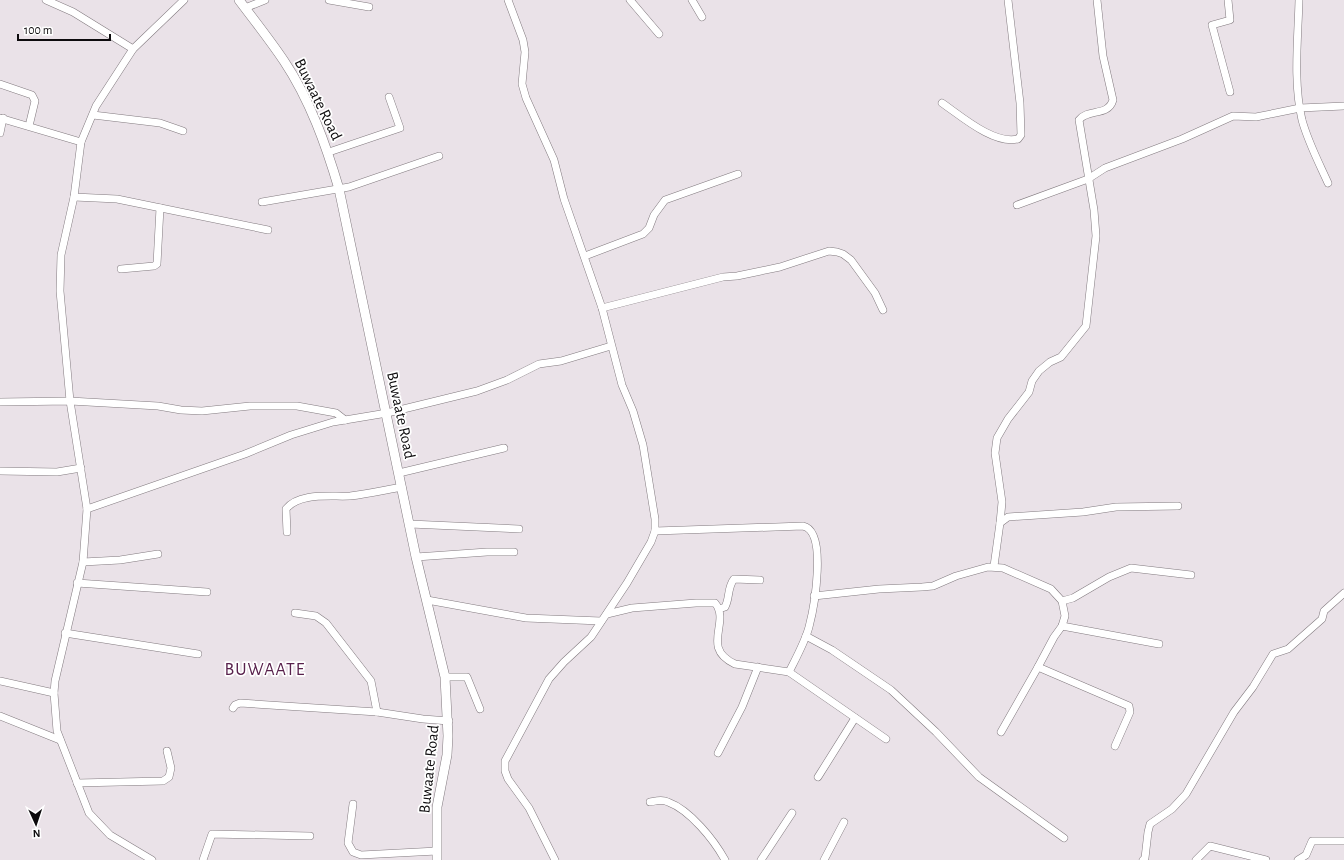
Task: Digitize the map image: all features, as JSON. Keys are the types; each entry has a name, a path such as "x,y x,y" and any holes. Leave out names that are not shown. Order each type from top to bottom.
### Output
{"street":[{"path":"46,0 74,12 134,49"},
{"path":"152,860 110,835 89,813 60,740 55,717 54,693 65,633 74,603 77,583 83,562 87,509 70,401 60,279 61,255 74,196 81,142 93,115 108,86 134,49 184,0"},
{"name":"Buwaate Road","path":"238,0 284,61 311,111 329,152 339,189 416,557 445,677 449,720 447,755 437,807 437,855"},
{"path":"244,8 266,0"},
{"path":"329,0 369,7"},
{"path":"508,0 523,40 525,52 522,84 526,98 554,160 564,199 602,308 622,385 633,411 643,445 653,498 655,531 641,560 591,637 564,662 549,680 505,761 505,771 508,779 529,808 555,860"},
{"path":"630,0 659,34"},
{"path":"692,0 702,17"},
{"path":"942,103 979,129 1011,140 1018,139 1021,135 1020,103 1008,0"},
{"path":"994,566 1002,502 995,453 997,438 1008,420 1029,392 1032,381 1039,371 1050,362 1061,357 1086,326 1096,236 1094,210 1079,120 1086,115 1106,110 1112,105 1113,100 1103,56 1098,0"},
{"path":"1228,0 1230,20 1212,25 1230,92"},
{"path":"1300,0 1296,75 1300,108 1304,128 1328,183"},
{"path":"0,84 32,95 35,101 29,126"},
{"path":"329,152 400,128 389,97"},
{"path":"1017,205 1088,179 1105,168 1182,139 1234,116 1256,117 1300,108 1344,106"},
{"path":"93,115 160,123 183,131"},
{"path":"0,133 2,118 81,142"},
{"path":"262,202 339,189 439,156"},
{"path":"585,256 643,234 649,228 654,215 665,200 738,174"},
{"path":"74,196 117,199 268,230"},
{"path":"121,269 154,266 157,264 160,208"},
{"path":"602,308 723,277 737,276 780,267 829,251 843,254 851,260 875,293 883,310"},
{"path":"87,509 245,454 292,435 345,420 387,413 478,391 507,380 539,364 561,361 612,346"},
{"path":"0,402 70,401 158,406 181,410 202,411 250,406 297,406 336,413 345,420"},
{"path":"399,473 504,448"},
{"path":"0,471 57,472 80,468"},
{"path":"287,532 286,509 297,501 316,497 351,496 402,487"},
{"path":"1000,522 1008,517 1083,512 1116,507 1178,506"},
{"path":"410,524 520,529"},
{"path":"655,531 807,527 814,534 817,552 814,596 809,628 789,672"},
{"path":"416,557 465,553 514,552"},
{"path":"83,562 120,560 158,554"},
{"path":"814,596 879,589 933,586 956,576 994,566 1020,574 1051,589 1062,601 1065,616 1062,626 1054,637 1001,732"},
{"path":"1062,601 1073,598 1109,577 1130,568 1191,575"},
{"path":"719,609 725,607 729,587 734,579 760,580"},
{"path":"77,583 207,592"},
{"path":"1143,860 1145,858 1146,839 1150,824 1172,809 1186,794 1234,712 1254,687 1273,654 1288,649 1322,619 1324,611 1344,593"},
{"path":"427,600 526,618 601,621"},
{"path":"607,614 632,608 711,602 719,609 720,616 716,643 728,661 735,664 789,672 886,739"},
{"path":"295,613 316,616 326,623 371,681 377,712"},
{"path":"1062,626 1159,644"},
{"path":"65,633 198,654"},
{"path":"806,636 832,650 891,690 936,732 979,778 1064,838"},
{"path":"718,753 742,707 758,667"},
{"path":"1038,667 1129,706 1130,712 1115,746"},
{"path":"445,677 467,677 480,709"},
{"path":"0,681 54,693"},
{"path":"233,708 235,705 240,703 377,712 424,719 449,720"},
{"path":"0,716 60,740"},
{"path":"818,777 855,718"},
{"path":"77,783 163,781 169,777 171,768 170,757 167,751"},
{"path":"650,802 659,800 669,802 683,812 717,845 725,860"},
{"path":"353,804 348,843 353,852 361,855 437,855"},
{"path":"761,860 792,813"},
{"path":"824,860 844,822"},
{"path":"203,860 212,834 310,836"},
{"path":"1298,860 1306,855 1312,841 1344,841"},
{"path":"1196,860 1210,846 1266,860"}],"district":[{"name":"BUWAATE","path":"265,669"}]}
